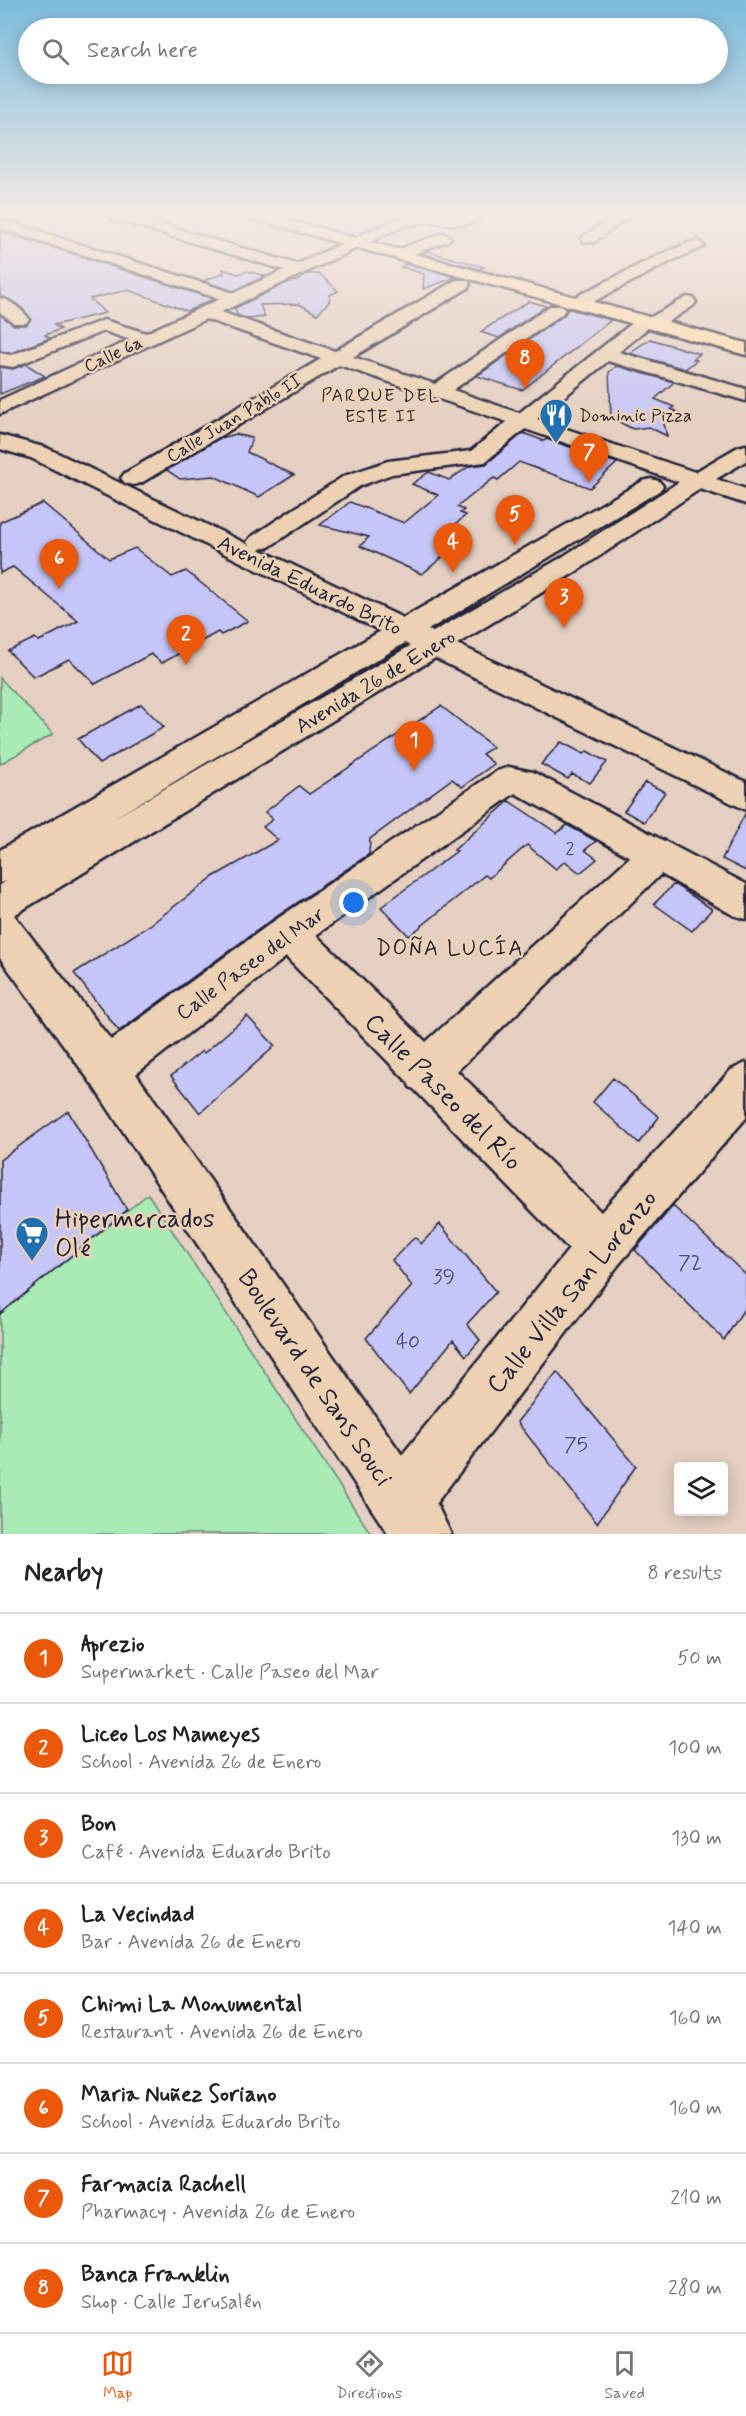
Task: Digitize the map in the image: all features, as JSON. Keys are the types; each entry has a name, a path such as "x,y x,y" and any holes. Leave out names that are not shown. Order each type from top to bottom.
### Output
{"main road":[{"path":"518,287 746,349"}],"street":[{"path":"198,287 233,298"},
{"name":"Calle 6a","path":"0,408 258,287"},
{"name":"Calle Juan Pablo II","path":"133,478 458,287"},
{"path":"577,303 609,287"},
{"path":"260,542 352,481 388,468 477,458 605,354 650,322 687,302"},
{"path":"0,303 20,319"},
{"path":"436,393 556,310"},
{"path":"203,312 746,497"},
{"path":"0,359 13,361 104,325 144,339"},
{"path":"605,354 746,395"},
{"name":"Avenida Eduardo Brito","path":"0,424 61,443 133,478 260,542 746,797"},
{"name":"Avenida 26 de Enero","path":"0,868 428,631 568,565 746,430"},
{"name":"Avenida Eduardo Brito","path":"0,442 39,453 746,773"},
{"name":"Avenida 26 de Enero","path":"685,477 746,452"},
{"name":"Avenida 26 de Enero","path":"0,904 428,631"},
{"name":"Calle Paseo del Mar","path":"108,1069 288,933 500,787 514,780 656,856"},
{"path":"425,1072 656,856 746,903"},
{"name":"Boulevard de Sans Souci","path":"0,927 108,1069 412,1518"},
{"name":"Calle Paseo del Río","path":"288,933 602,1247"},
{"name":"Calle Villa San Lorenzo","path":"412,1518 602,1247 746,1085"}],"green space":[{"path":"0,678 53,734 0,764"},
{"path":"148,1194 371,1534 0,1534 0,1314"}],"building":[{"path":"0,287 174,287 213,299 187,311 128,290 90,299 105,313 54,325 61,329 45,335 50,338 11,353 0,351 0,315 14,325 26,325 31,319 17,304 0,296"},
{"path":"220,287 243,287 234,291"},
{"path":"279,287 333,287 338,291 330,295 329,302 317,314 299,304 260,305 265,317 248,319 237,315 235,308"},
{"path":"529,301 546,306 499,338 480,332"},
{"path":"566,308 611,320 522,390 477,376 563,316 567,311"},
{"path":"650,339 700,354 693,359 697,360 685,369 629,353"},
{"path":"26,364 45,376 0,394 0,367 13,369"},
{"path":"617,366 674,382 655,399 674,407 671,409 677,412 663,420 667,436 649,427 633,429 611,418 609,372"},
{"path":"523,433 617,463 590,488 519,462 498,480 494,478 457,507 464,510 460,513 466,515 441,537 458,544 422,574 360,546 369,537 320,525 350,502 404,523 438,495 412,484 429,472 449,480 470,466 486,464"},
{"path":"236,434 252,438 247,452 294,475 259,497 214,476 180,479 167,470 218,439"},
{"path":"43,503 109,559 135,548 172,577 186,571 248,621 221,635 218,632 162,663 151,654 95,684 69,659 34,677 8,651 35,638 39,641 78,621 13,567 0,573 0,522"},
{"path":"141,704 164,727 99,764 78,739"},
{"path":"441,706 493,747 482,754 494,764 462,787 452,779 370,839 369,854 273,919 119,1031 74,973 150,925 213,877 278,840 263,827 273,819 265,812 299,786 309,794"},
{"path":"561,742 584,754 587,751 607,762 590,783 572,774 568,779 541,764"},
{"path":"645,782 665,792 644,822 624,811"},
{"path":"509,801 557,833 567,825 596,841 585,850 597,859 580,873 565,861 556,869 527,845 489,878 485,875 409,936 381,907 457,851 454,850"},
{"path":"746,812 746,871 722,859"},
{"path":"674,884 712,909 692,931 654,904"},
{"path":"247,1016 275,1046 200,1113 171,1076 202,1051 204,1053"},
{"path":"613,1078 659,1117 639,1143 593,1102"},
{"name":"Hipermercados Olé","path":"68,1111 127,1210 0,1314 0,1160"},
{"path":"673,1206 746,1275 746,1306 724,1340 635,1250"},
{"path":"440,1224 496,1292 467,1324 480,1340 466,1356 453,1340 409,1394 366,1338 412,1286 392,1260 415,1237 421,1244"},
{"path":"557,1372 636,1466 597,1523 517,1422"}],"place":[{"name":"Banca Franklin","path":"525,389"},
{"name":"Dominic Pizza","path":"556,444"},
{"name":"Farmacia Rachell","path":"589,483"},
{"name":"Chimi La Monumental","path":"515,545"},
{"name":"La Vecindad","path":"453,573"},
{"name":"Maria Nuñez Soriano","path":"59,589"},
{"name":"Bon","path":"564,628"},
{"name":"Liceo Los Mameyes","path":"186,665"},
{"name":"Aprezio","path":"414,771"},
{"name":"Hipermercados Olé","path":"32,1262"}],"district":[{"name":"PARQUE DEL ESTE II","path":"381,405"},
{"name":"DOÑA LUCÍA","path":"450,947"}]}
